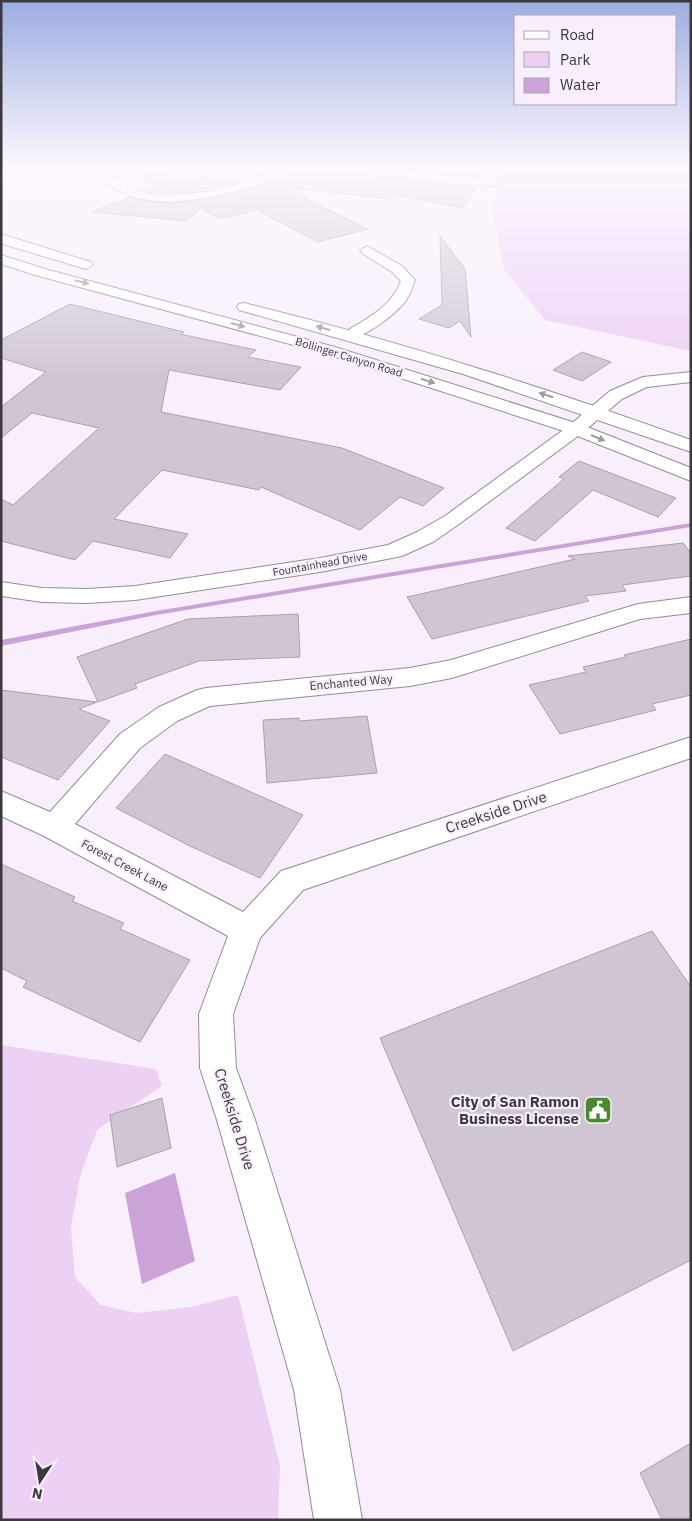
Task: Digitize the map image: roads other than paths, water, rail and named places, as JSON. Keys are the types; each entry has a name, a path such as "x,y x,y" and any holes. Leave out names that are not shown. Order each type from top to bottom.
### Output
{"street":[{"path":"1,238 100,269"},
{"path":"351,335 390,311 405,293 408,280 397,269 367,250"},
{"name":"Bollinger Canyon Road","path":"1,259 40,272 330,350 576,429 691,475"},
{"name":"Bollinger Canyon Road","path":"230,303 351,335 596,411 691,446"},
{"name":"Fountainhead Drive","path":"1,590 42,595 87,596 135,592 320,565 394,550 425,537 452,520 576,429 616,395 642,382 691,377"},
{"name":"Enchanted Way","path":"54,827 130,741 168,714 206,697 410,677 444,670 638,612 691,605"},
{"name":"Creekside Drive","path":"338,1520 317,1390 236,1120 218,1068 216,1014 247,930 292,880 691,747"},
{"name":"Forest Creek Lane","path":"1,802 54,827 247,930"}],"water":[{"path":"175,1173 195,1261 142,1284 125,1193"}],"waterway":[{"path":"1,643 156,613 691,525"}],"place":[{"name":"City of San Ramon Business License","path":"598,1110"}]}
